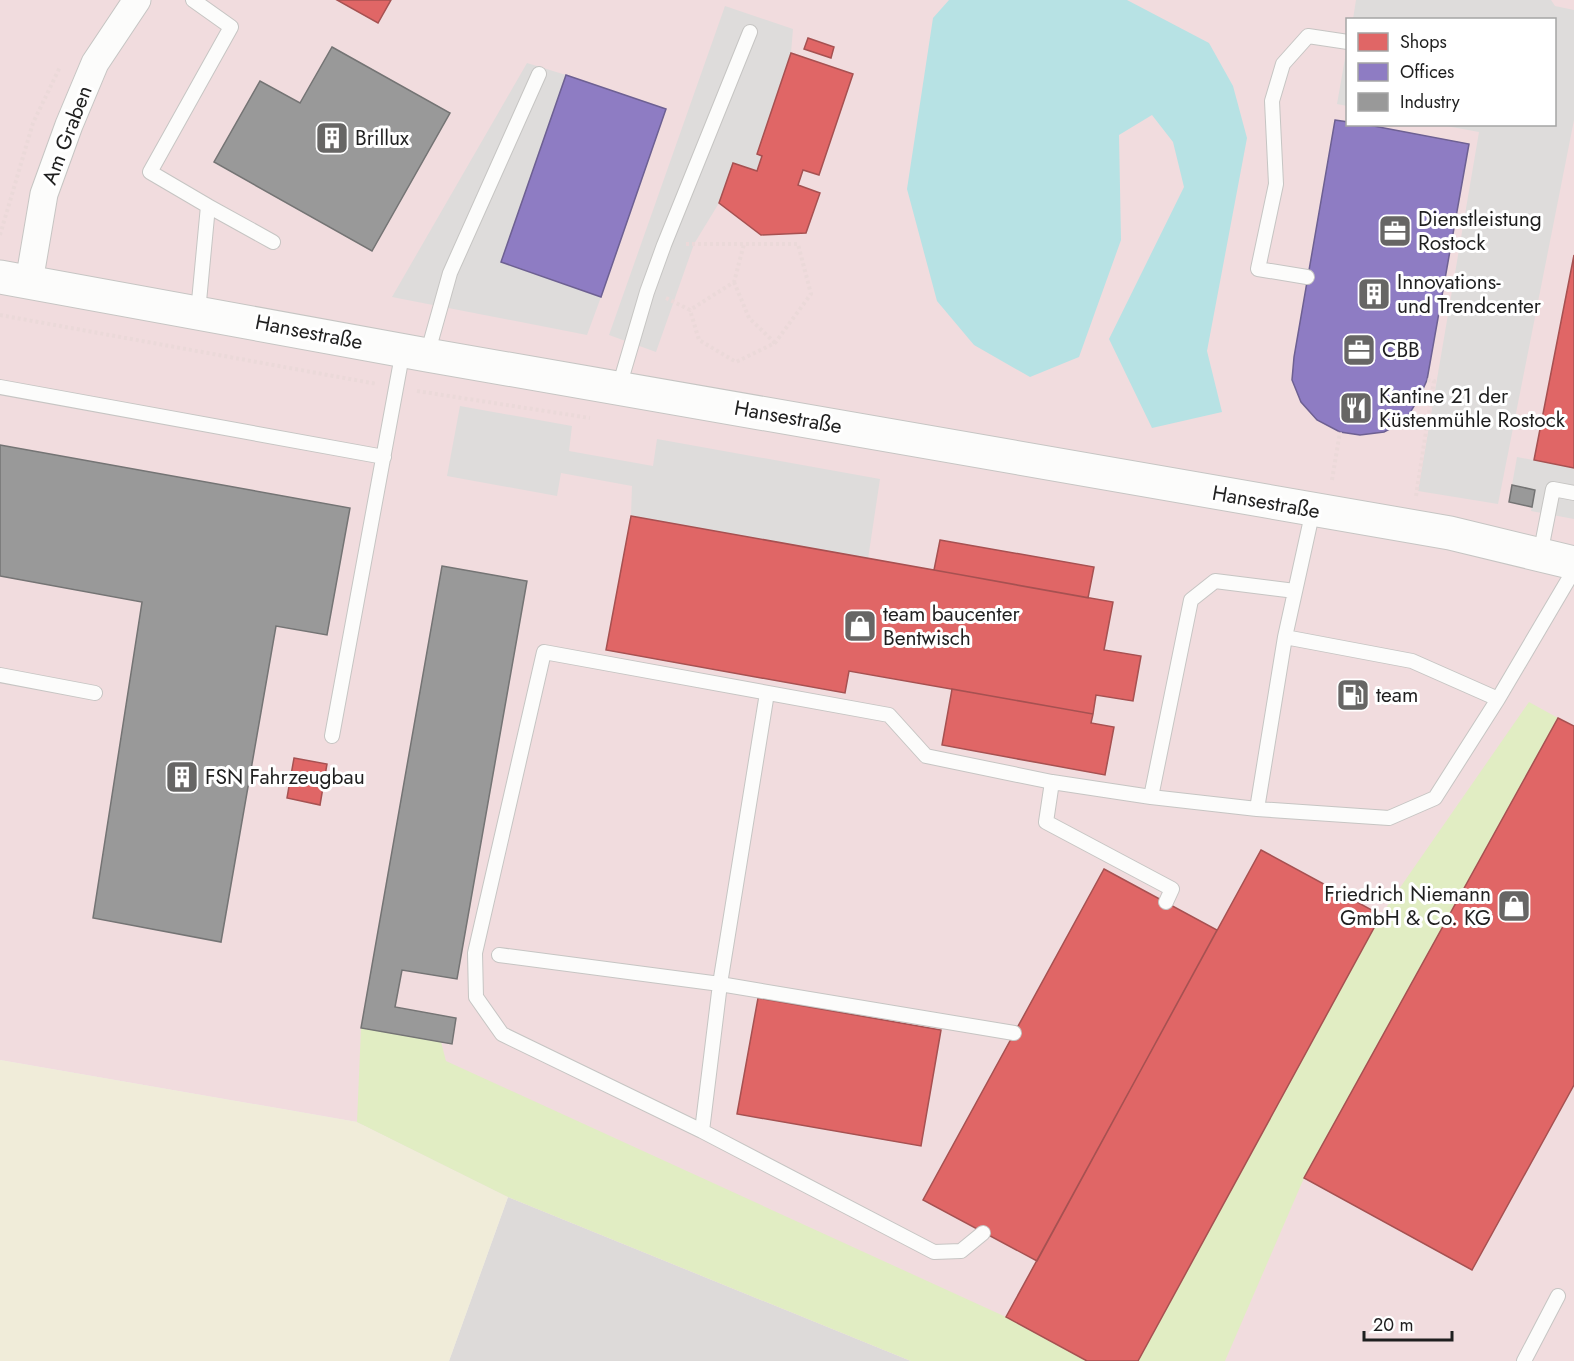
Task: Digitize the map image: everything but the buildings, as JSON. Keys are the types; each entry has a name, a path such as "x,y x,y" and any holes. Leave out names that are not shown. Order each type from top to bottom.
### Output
{"street":[{"name":"Am Graben","path":"14,279 69,125 95,63 137,0"},
{"name":"Hansestraße","path":"14,279 415,352 1450,533 1574,563"}],"lane":[{"path":"194,0 231,27 150,172 273,242"},
{"path":"619,387 647,292 664,245 750,32"},
{"path":"1307,277 1258,269 1276,184 1272,101 1283,64 1308,36 1346,42"},
{"path":"332,736 384,457 415,352 539,75"},
{"path":"198,312 208,206"},
{"path":"0,387 384,457"},
{"path":"1540,555 1553,489 1574,493"},
{"path":"1257,809 1285,636 1313,510"},
{"path":"983,1233 961,1251 934,1252 702,1131 502,1034 476,997 475,953 544,652 889,716 926,756 1052,782 1257,809 1389,818 1435,798 1498,699 1574,570"},
{"path":"1151,796 1191,600 1215,581 1295,591"},
{"path":"1285,636 1412,661 1498,699"},
{"path":"0,675 94,693"},
{"path":"702,1131 720,984 767,693"},
{"path":"1052,782 1046,822 1172,890 1166,902"},
{"path":"499,956 720,984 1014,1033"},
{"path":"1524,1361 1558,1296"}],"path":[{"path":"744,244 735,282 749,318 775,343"},
{"path":"647,292 674,301 690,310 699,340 736,362 775,343 811,294 798,244 664,245"},
{"path":"690,310 735,282"},
{"path":"1416,496 1434,381 1427,380"},
{"path":"1332,480 1340,432"}],"shaded area":[{"path":"0,0 1574,0 1574,1361 911,1361 508,1197 357,1122 0,1060"},
{"path":"1356,0 1551,0 1555,6 1574,10 1574,120 1498,504 1418,491 1479,132 1446,126 1556,126 1556,18 1353,18"},
{"path":"725,6 793,29 791,53 757,153 762,156 757,171 733,163 719,203 694,244 656,352 609,335"},
{"path":"1346,53 1346,106 1337,104"},
{"path":"527,63 566,75 501,262 601,297 587,335 392,297"},
{"path":"460,406 572,426 569,451 653,466 657,439 880,479 868,559 631,516 632,486 561,473 557,496 447,476"},
{"path":"1517,457 1574,468 1574,519 1531,511 1535,490 1512,485"},
{"path":"0,1060 357,1122 508,1197 449,1361 0,1361"},
{"path":"508,1197 911,1361 449,1361"}],"green space":[{"path":"1529,702 1558,718 1304,1178 1225,1361 1138,1361 1381,915"},
{"path":"361,1028 441,1042 446,1061 1006,1317 1087,1361 911,1361 508,1197 357,1122"}],"water":[{"path":"949,0 1127,0 1209,43 1233,86 1247,138 1207,351 1222,412 1152,428 1109,339 1184,187 1173,142 1152,115 1119,135 1121,240 1079,357 1030,377 974,345 937,301 907,189 933,18"}],"place":[{"name":"Brillux","path":"332,138"},
{"name":"Dienstleistung Rostock","path":"1395,231"},
{"name":"Innovations- und Trendcenter","path":"1374,294"},
{"name":"CBB","path":"1359,350"},
{"name":"Kantine 21 der Küstenmühle Rostock","path":"1356,408"},
{"name":"team baucenter Bentwisch","path":"860,626"},
{"name":"team","path":"1353,695"},
{"name":"FSN Fahrzeugbau","path":"182,777"},
{"name":"Friedrich Niemann GmbH & Co. KG","path":"1514,906"}]}
